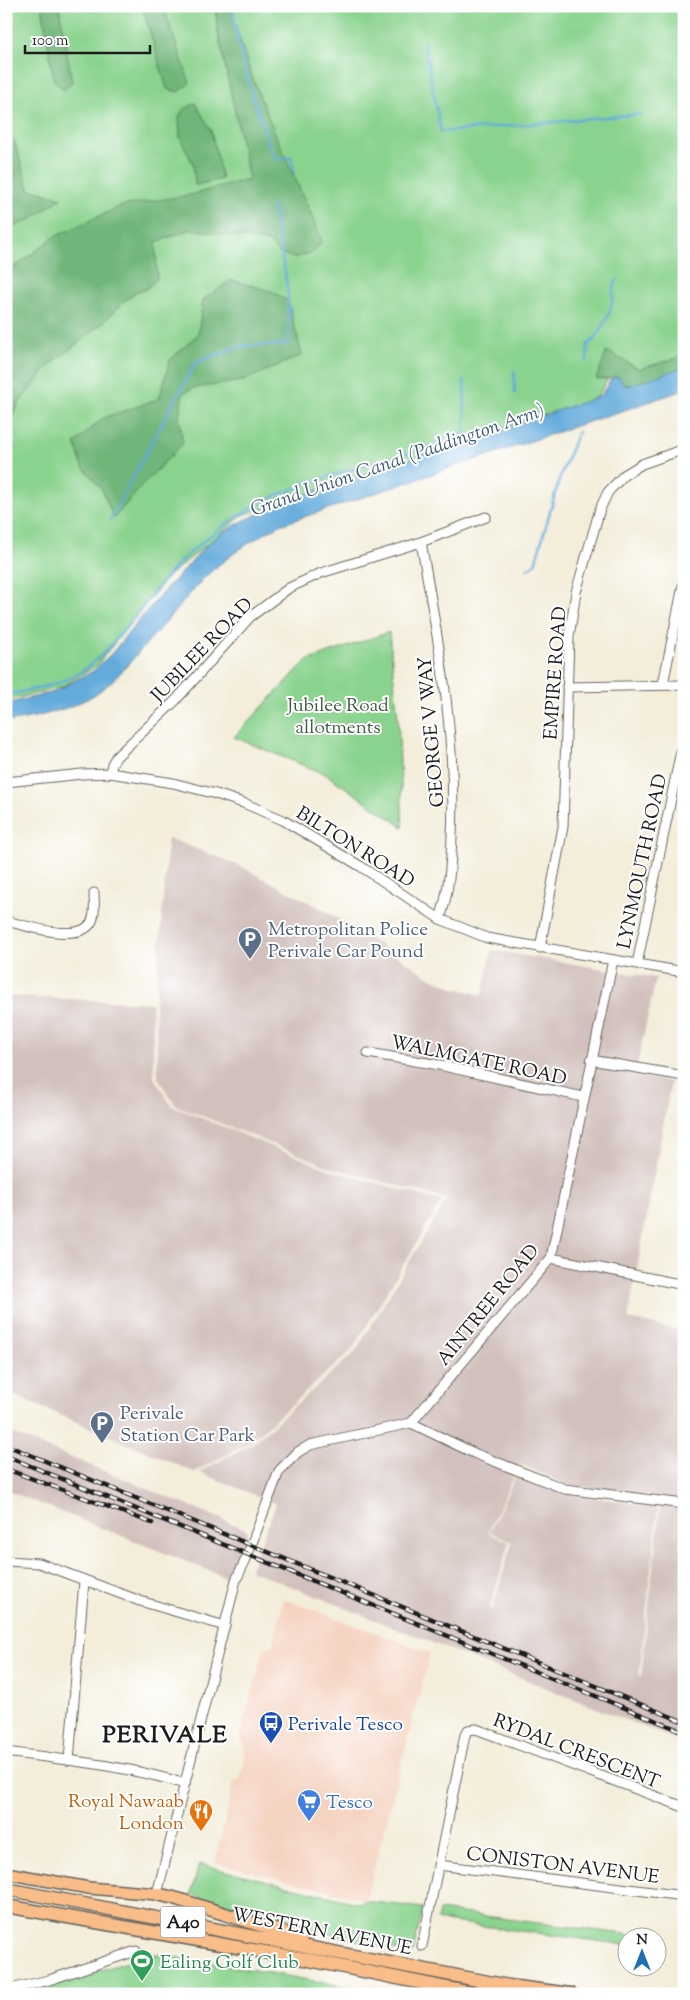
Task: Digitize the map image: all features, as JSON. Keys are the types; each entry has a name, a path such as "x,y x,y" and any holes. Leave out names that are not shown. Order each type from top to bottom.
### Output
{"highway":[{"name":"WESTERN AVENUE","path":"6,1889 509,1986 571,1994"},
{"name":"A40","path":"157,1894 355,1955"},
{"name":"WESTERN AVENUE","path":"6,1906 304,1959 476,1994"}],"main road":[{"path":"6,1873 90,1888 157,1894"}],"street":[{"name":"EMPIRE ROAD","path":"540,948 563,827 569,636 573,610 605,497 617,481 632,469 653,459 684,449"},
{"name":"JUBILEE ROAD","path":"110,773 116,757 175,701 250,617 273,599 300,582 321,573 421,542 486,517"},
{"name":"GEORGE V WAY","path":"421,542 447,707 453,782 452,847 447,894 440,919"},
{"path":"663,684 684,581"},
{"path":"567,687 684,685"},
{"name":"LYNMOUTH ROAD","path":"637,964 684,736"},
{"name":"BILTON ROAD","path":"6,782 110,773 173,783 216,794 246,804 283,820 360,866 440,919 487,938 684,972"},
{"path":"6,921 39,930 58,932 86,928 92,922 95,912 94,893"},
{"name":"AINTREE ROAD","path":"411,1423 550,1258 590,1060 613,960"},
{"name":"WALMGATE ROAD","path":"368,1053 583,1097"},
{"path":"590,1060 684,1076"},
{"path":"550,1258 682,1285 684,1269"},
{"path":"157,1894 236,1580 246,1559 279,1471 298,1452 321,1442 411,1423 476,1454 565,1488 684,1504"},
{"path":"6,1561 34,1561 140,1601 225,1626"},
{"path":"69,1760 84,1581"},
{"name":"RYDAL CRESCENT","path":"422,1946 465,1735 468,1730 476,1729 684,1807"},
{"path":"6,1752 69,1760 160,1776 185,1784"},
{"name":"CONISTON AVENUE","path":"438,1865 684,1896"},
{"path":"6,1990 49,1980 136,1950"}],"shaded area":[{"path":"168,838 238,865 331,914 433,979 455,988 482,995 492,950 656,978 635,1075 671,1082 628,1319 684,1331 684,1743 250,1570 276,1504 199,1472 252,1444 355,1352 447,1199 332,1168 175,1105 158,1078 155,1004","holes":["519,1464 567,1485 661,1497 641,1677 639,1676 658,1507 563,1493 517,1473 490,1532 512,1542 492,1610 490,1609 509,1542 488,1533"]},
{"path":"6,996 152,1003 154,1078 172,1106 330,1170 442,1201 352,1350 249,1443 194,1472 6,1392"},
{"path":"6,1431 248,1530 230,1579 6,1490"},
{"path":"284,1599 430,1653 366,1900 215,1863 233,1783 240,1779 245,1758 243,1742 240,1737 264,1649 273,1645"}],"green space":[{"path":"6,6 215,6 218,32 250,179 239,40 231,6 684,6 684,371 638,387 608,379 595,400 243,515 166,578 97,665 62,687 6,701 6,147 16,142 6,130"},
{"path":"42,6 59,6 72,82 64,90 54,81"},
{"path":"142,6 163,6 190,83 179,92 167,89"},
{"path":"215,6 231,6 248,66 322,241 314,252 294,258 279,253 269,242 191,229 156,242 157,279 146,289 136,292 127,299 105,321 49,366 20,402 6,428 6,274 54,237 121,206 190,195 249,179 218,32"},
{"path":"195,103 211,130 222,179 195,185 193,164 180,138 179,117 182,111"},
{"path":"6,133 15,143 29,189 62,198 31,219 6,230"},
{"path":"231,280 271,291 288,301 302,355 243,381 194,388 183,393 179,415 183,444 148,479 114,518 101,488 82,466 75,443 103,418 159,399 170,360 198,334 203,300"},
{"path":"607,351 639,369 677,358 684,352 684,371 638,387 608,379 596,379"},
{"name":"Jubilee Road allotments","path":"389,632 398,718 403,827 327,775 234,737 306,661"},
{"path":"199,1864 356,1903 366,1901 423,1908 413,1952 399,1951 252,1914 191,1894"},
{"path":"439,1910 618,1933 618,1944 437,1920"},
{"path":"155,1954 254,1970 385,1994 19,1994"}],"water":[{"path":"684,367 684,390 280,525 240,549 203,579 127,666 96,694 58,711 6,722 6,704 54,692 93,671 111,654 162,593 206,546 220,534 239,523 282,502 595,398 600,396 613,377 619,377 625,385 631,385"}],"waterway":[{"path":"232,6 243,62 272,153 278,160 291,157 294,172"},
{"path":"424,43 441,132 641,114"},
{"path":"110,520 195,363 240,346 289,344 288,296 272,205"},
{"path":"587,361 588,344 596,337 606,319 613,300 617,279"},
{"path":"514,371 515,393"},
{"name":"Grand Union Canal (Paddington Arm)","path":"464,381 465,420"},
{"name":"Grand Union Canal (Paddington Arm)","path":"465,426 466,436"},
{"path":"527,569 535,564 560,477 578,432"},
{"name":"Grand Union Canal (Paddington Arm)","path":"6,695 51,685 82,671 113,643 183,559 204,541 249,510 304,484 430,446 465,433"}],"railway":[{"path":"6,1445 684,1722"},
{"path":"6,1456 684,1732"},
{"path":"6,1469 152,1523"}],"place":[{"name":"Metropolitan Police Perivale Car Pound","path":"250,960"},
{"name":"Perivale Station Car Park","path":"102,1444"},
{"name":"Perivale Tesco","path":"271,1744"},
{"name":"Tesco","path":"309,1822"},
{"name":"Royal Nawaab London","path":"201,1832"},
{"name":"Ealing Golf Club","path":"142,1982"}],"district":[{"name":"PERIVALE","path":"165,1734"}]}
